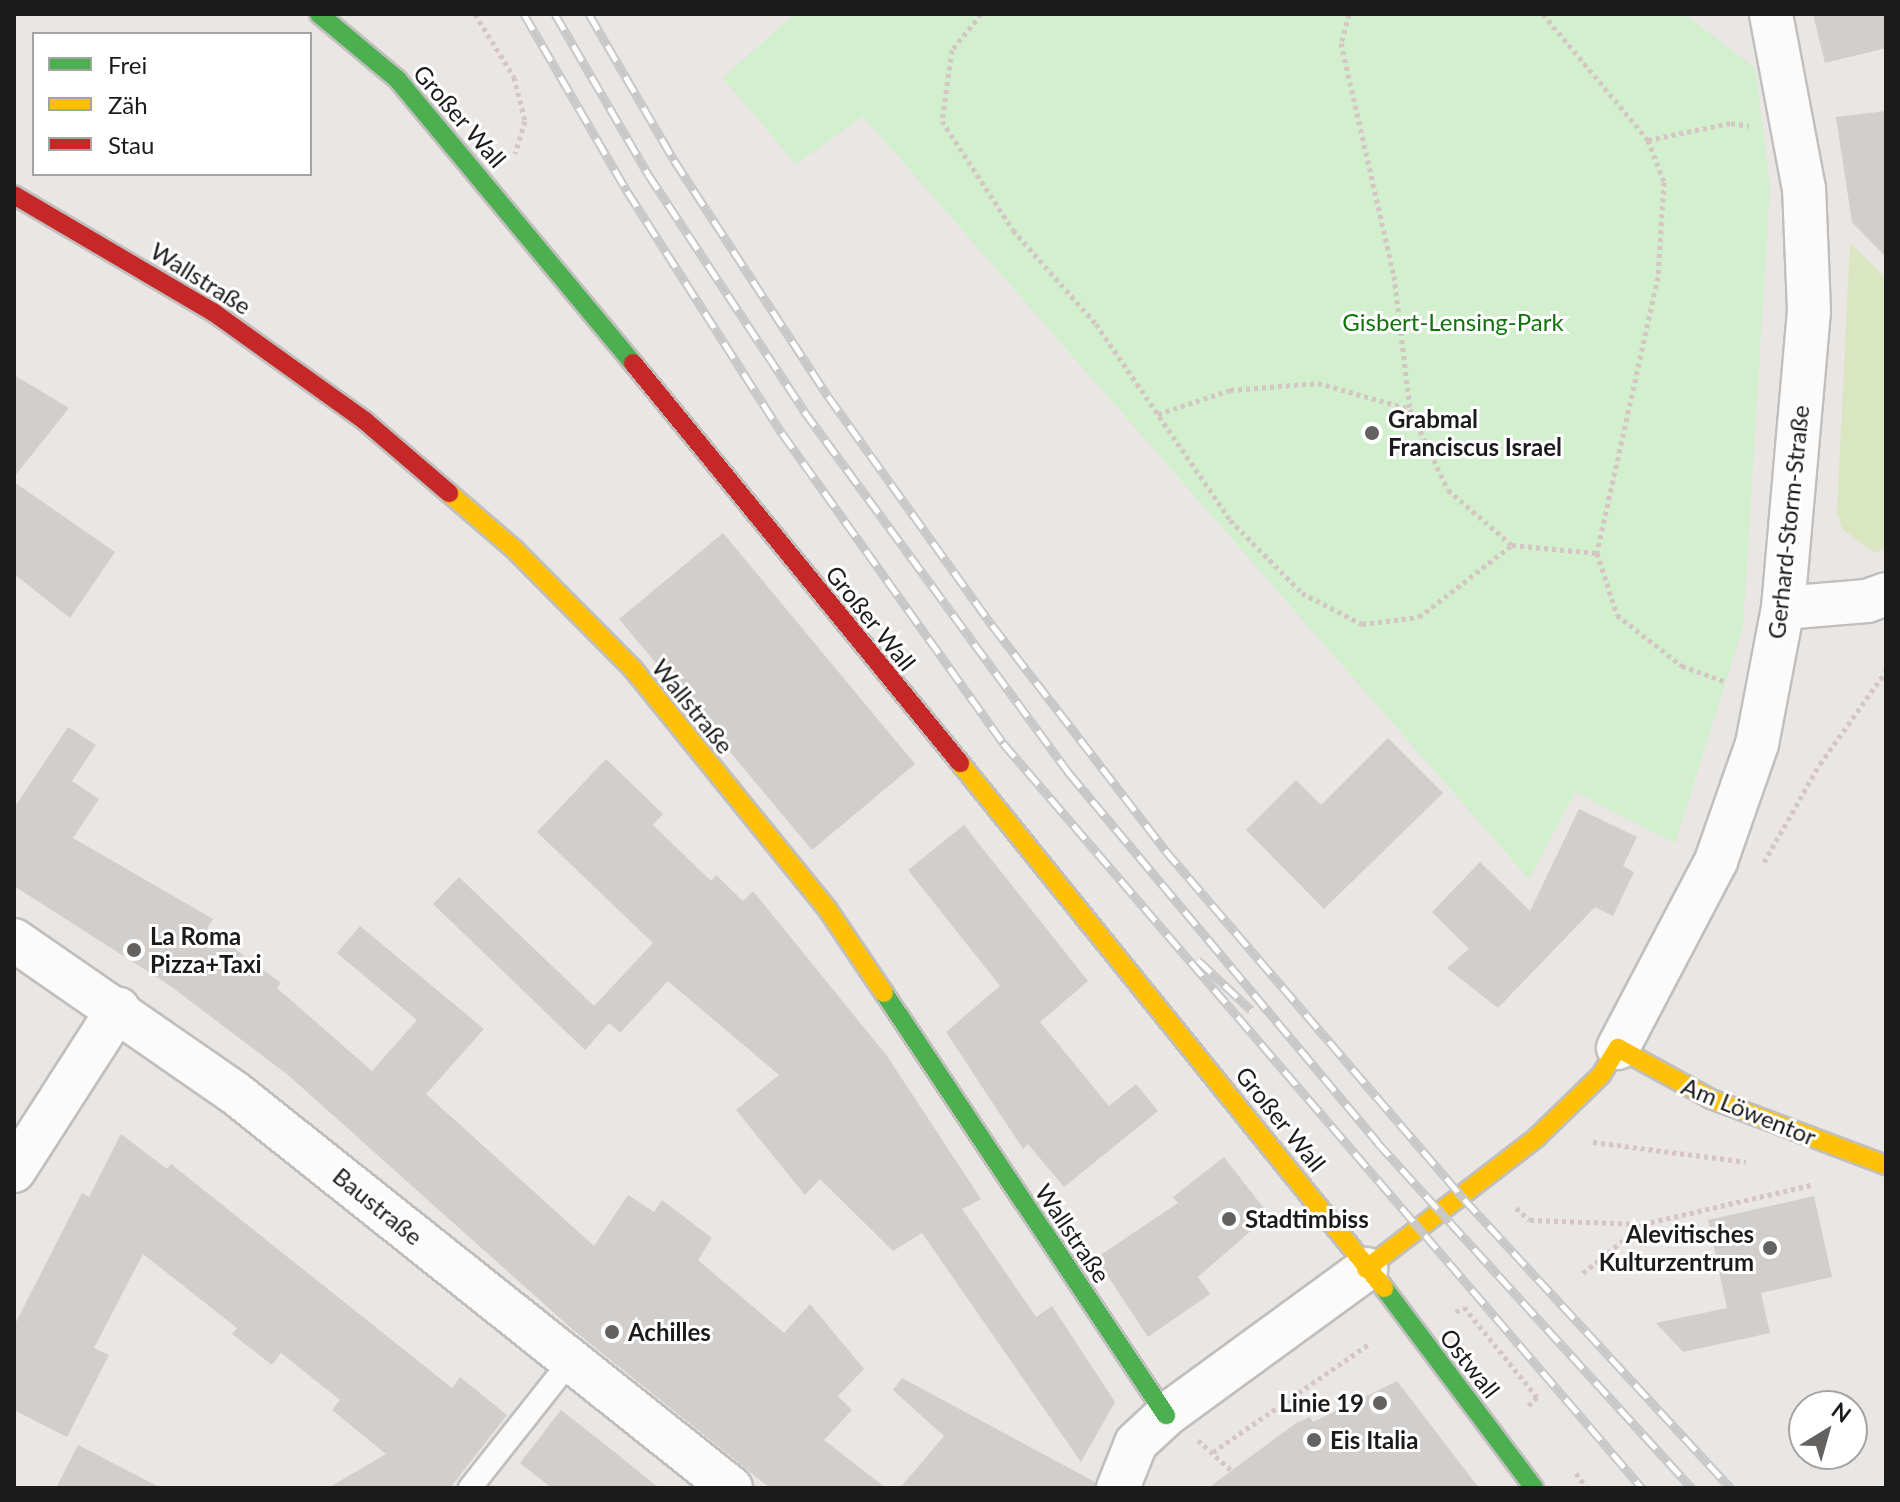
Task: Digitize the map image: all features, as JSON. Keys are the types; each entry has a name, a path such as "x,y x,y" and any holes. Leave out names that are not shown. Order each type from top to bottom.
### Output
{"street":[{"name":"Großer Wall","path":"319,14 397,79 501,201 1333,1220 1366,1269"},
{"name":"Gerhard-Storm-Straße","path":"1366,1269 1487,1181 1601,1075 1716,861 1757,744 1783,608 1809,311 1804,189 1771,14"},
{"name":"Wallstraße","path":"14,195 213,312 365,421 514,549 633,669 828,910 1166,1415"},
{"path":"1783,608 1867,601 1886,594"},
{"name":"Baustraße","path":"14,940 118,1009 235,1093 731,1488"},
{"path":"14,1171 118,1009"},
{"name":"Am Löwentor","path":"1618,1048 1711,1099 1886,1165"},
{"path":"1118,1488 1136,1443 1166,1415 1366,1269"},
{"name":"Ostwall","path":"1366,1269 1534,1488"}],"lane":[{"path":"470,1488 571,1360"}],"path":[{"path":"475,14 514,77 525,121 501,201"},
{"path":"981,14 952,50 942,121 1013,230 1096,324 1230,520 1302,593 1362,624 1419,617 1512,545"},
{"path":"1349,14 1341,43 1394,276 1410,409 1448,490 1512,545 1597,553"},
{"path":"1543,14 1648,140 1664,182 1658,277 1597,553 1617,615 1682,666 1766,696"},
{"path":"1648,140 1731,123 1795,134"},
{"path":"1158,414 1230,390 1318,383 1410,409"},
{"path":"1536,1138 1652,1146 1752,1163"},
{"path":"1487,1181 1530,1220 1643,1224 1817,1183"},
{"path":"1583,1273 1643,1224"},
{"path":"1452,1315 1464,1307 1501,1351 1537,1397 1527,1406"},
{"path":"1213,1452 1369,1344"}],"green space":[{"name":"Gisbert-Lensing-Park","path":"794,14 1684,14 1755,68 1770,188 1743,627 1675,843 1575,792 1529,879 863,116 796,164 723,78"},
{"path":"1850,243 1886,278 1886,547 1875,553 1842,529 1837,512"}],"building":[{"path":"1813,14 1886,14 1886,48 1825,63"},
{"path":"1886,111 1886,257 1852,222 1836,117"},
{"path":"14,375 69,408 14,477"},
{"path":"14,482 115,552 70,618 14,574"},
{"path":"723,533 915,764 812,850 619,619"},
{"path":"68,727 96,745 72,781 99,799 73,838 213,919 207,928 281,983 277,988 372,1071 417,1020 337,953 360,926 484,1029 426,1094 594,1246 628,1195 654,1212 662,1200 712,1238 698,1260 784,1333 810,1304 864,1369 838,1396 852,1410 824,1440 886,1488 770,1488 572,1329 288,1075 169,985 14,886 14,808"},
{"path":"1388,738 1443,793 1324,909 1246,830 1296,780 1321,805"},
{"path":"606,759 663,814 653,825 711,881 716,875 743,901 753,891 887,1056 981,1199 962,1209 1036,1317 1052,1306 1115,1402 1081,1462 922,1233 893,1251 820,1179 805,1195 736,1110 779,1075 668,981 620,1033 609,1023 585,1050 433,904 459,877 594,1006 653,943 537,832"},
{"path":"1579,809 1637,837 1623,866 1634,872 1613,916 1595,907 1498,1008 1447,968 1469,949 1432,912 1480,862 1530,911"},
{"path":"964,825 1088,981 1040,1022 1109,1106 1136,1084 1158,1111 1064,1187 1028,1144 1023,1149 946,1032 1000,986 908,870"},
{"path":"121,1134 167,1169 171,1164 452,1388 460,1377 507,1415 450,1488 328,1488 386,1454 332,1410 340,1400 281,1353 272,1365 232,1334 237,1328 143,1254 94,1348 109,1355 67,1437 14,1410 14,1326 82,1193 89,1197"},
{"path":"1224,1157 1269,1215 1198,1277 1210,1294 1148,1337 1096,1258 1178,1203 1173,1197"},
{"name":"Alevitisches Kulturzentrum","path":"1814,1196 1832,1277 1761,1293 1770,1333 1683,1352 1656,1323 1727,1308 1708,1220"},
{"path":"902,1378 1095,1482 1095,1488 900,1488 944,1436 893,1390"},
{"path":"1397,1381 1479,1488 1208,1488 1296,1423 1310,1417 1313,1422"},
{"path":"561,1410 659,1488 552,1488 520,1463"},
{"path":"78,1445 161,1488 56,1488"}],"railway":[{"path":"524,14 627,191 782,433 1003,743 1642,1488"},
{"path":"555,14 648,174 804,411 1069,773 1377,1142 1692,1488"},
{"path":"589,14 674,160 828,396 992,625 1165,850 1464,1199 1731,1488"},
{"path":"1198,960 1251,1010"}],"traffic: fast":[{"path":"319,14 397,79 633,363"},
{"path":"884,993 1166,1415"},
{"path":"1384,1288 1534,1488"}],"traffic: slow":[{"path":"449,493 514,549 633,669 828,910 884,993"},
{"path":"960,763 1384,1288"},
{"path":"1366,1269 1536,1138 1601,1075 1618,1048 1711,1099 1886,1165"}],"traffic: jam":[{"path":"14,195 213,312 365,421 449,493"},
{"path":"633,363 960,763"}],"place":[{"name":"Grabmal Franciscus Israel","path":"1372,433"},
{"name":"La Roma Pizza+Taxi","path":"134,950"},
{"name":"Stadtimbiss","path":"1229,1219"},
{"name":"Alevitisches Kulturzentrum","path":"1770,1248"},
{"name":"Achilles","path":"612,1332"},
{"name":"Linie 19","path":"1380,1403"},
{"name":"Eis Italia","path":"1314,1440"}]}
